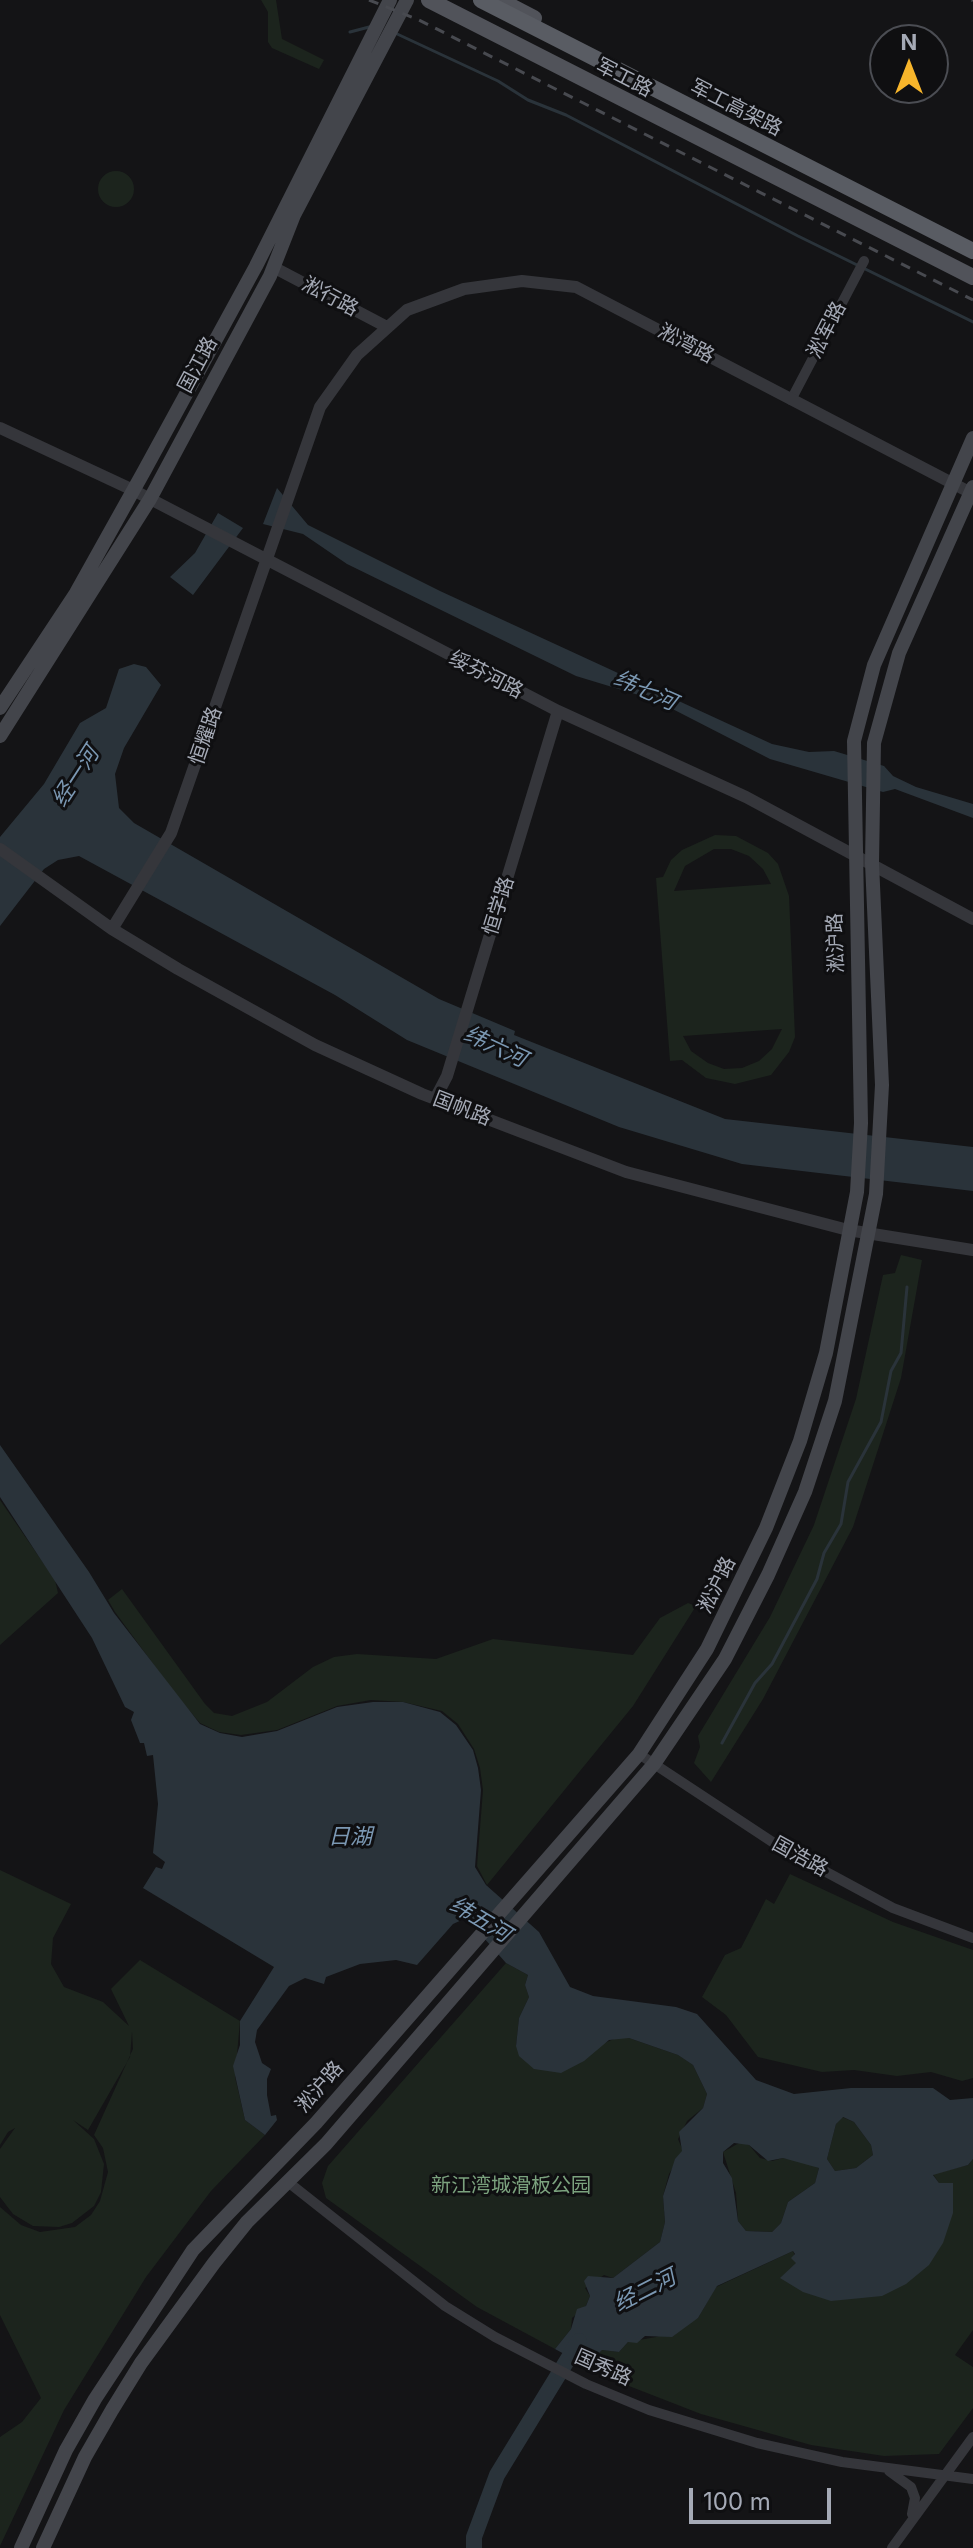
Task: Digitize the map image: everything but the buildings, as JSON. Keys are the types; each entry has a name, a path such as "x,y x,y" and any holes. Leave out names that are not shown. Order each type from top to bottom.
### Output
{"highway":[{"name":"军工高架路","path":"481,0 973,251"}],"main road":[{"name":"国江路","path":"0,736 150,499 273,267 294,215 385,23 390,0"},
{"name":"国江路","path":"385,23 407,0"},
{"name":"军工路","path":"429,0 973,277"},
{"name":"军工路","path":"499,0 973,243"},
{"name":"国江路","path":"0,708 76,593 378,38"},
{"name":"淞沪路","path":"21,2548 66,2450 125,2349 193,2250 316,2123 639,1754 707,1649 784,1485 826,1353 857,1192 861,1123 854,741 874,665 973,438"},
{"name":"淞沪路","path":"43,2548 85,2457 141,2363 239,2232 326,2144 654,1764 725,1659 805,1492 835,1401 876,1194 881,1124 872,863 874,743 899,653 972,491"},
{"name":"国秀路","path":"272,2168 288,2182"}],"street":[{"name":"淞军路","path":"791,400 861,266"},
{"name":"淞行路","path":"273,267 387,327"},
{"name":"淞湾路","path":"387,327 407,310 464,289 522,281 576,287 972,491"},
{"name":"恒耀路","path":"112,929 171,833 267,562 274,531 320,407 357,355 387,327"},
{"path":"172,418 188,427"},
{"name":"绥芬河路","path":"0,428 133,490 240,549 558,711 746,797 973,919"},
{"name":"恒学路","path":"435,1099 450,1065 558,711"},
{"name":"国帆路","path":"0,849 112,929 315,1045 435,1099 626,1172 848,1230 973,1250"},
{"name":"国浩路","path":"639,1754 806,1861 893,1908 973,1938"},
{"name":"国秀路","path":"288,2182 435,2299 535,2359 586,2384 649,2410 726,2435 817,2457 973,2479"},
{"path":"892,2548 942,2475 973,2437"},
{"path":"880,2467 904,2478 911,2487 915,2504 911,2519"}],"green space":[{"path":"261,0 276,0 282,39 324,60 319,69 272,48 268,42 268,12"},
{"path":"116,171 129,176 134,189 129,202 116,207 103,202 98,189 103,176"},
{"path":"715,835 736,836 768,853 778,864 789,896 795,1037 789,1052 771,1075 735,1084 706,1078 682,1060 670,1061 656,878 663,877 671,860 682,850","holes":["714,849 731,849 749,856 763,869 771,884 674,891 685,866","782,1029 772,1049 759,1061 742,1068 724,1069 708,1063 691,1051 683,1036"]},
{"path":"901,1255 922,1260 901,1378 853,1527 763,1699 711,1782 694,1763 700,1747 698,1736 770,1617 814,1525 856,1399 883,1275 895,1273"},
{"path":"0,1500 55,1580 58,1593 0,1645"},
{"path":"122,1589 205,1704 214,1713 232,1716 267,1702 313,1667 334,1657 357,1654 436,1659 493,1639 633,1655 660,1618 688,1603 696,1606 633,1706 487,1885 477,1866 483,1790 480,1768 474,1749 458,1724 442,1711 403,1702 371,1700 337,1706 277,1730 241,1735 219,1732 200,1723 115,1612 108,1600"},
{"path":"0,1870 71,1904 53,1938 51,1964 64,1987 103,2002 129,2026 111,1989 140,1960 240,2021 235,2077 245,2120 265,2135 211,2191 146,2277 64,2410 0,2546 0,2437 22,2422 41,2398 0,2315 0,2207 21,2225 40,2232 75,2227 91,2215 100,2201 108,2172 103,2148 94,2135 127,2062 88,2130 73,2120 94,2139 104,2164 101,2192 94,2206 72,2223 59,2227 33,2226 13,2214 0,2197 0,2149 15,2128 8,2132 0,2145"},
{"path":"790,1874 893,1922 973,1950 973,2078 962,2081 931,2072 897,2076 854,2070 822,2072 758,2057 726,2015 702,1997 725,1955 741,1948 766,1899 774,1904"},
{"name":"新江湾城滑板公园","path":"506,1963 528,1975 525,1985 529,1997 519,2018 516,2046 602,2044 619,2037 629,2038 678,2055 693,2065 707,2094 703,2108 687,2121 678,2139 683,2151 669,2174 663,2196 665,2222 660,2242 613,2278 604,2275 585,2288 590,2296 586,2306 572,2318 571,2329 555,2349 477,2307 326,2198 322,2183 328,2166"},
{"path":"842,2117 854,2122 871,2145 873,2155 856,2168 835,2171 827,2159 836,2124"},
{"path":"741,2142 749,2145 760,2158 799,2160 819,2168 815,2183 788,2202 781,2223 772,2232 746,2231 738,2221 736,2193 723,2152"},
{"path":"973,2159 973,2330 955,2355 973,2367 973,2408 939,2454 884,2456 811,2445 701,2414 629,2386 620,2374 611,2378 586,2366 602,2350 619,2352 628,2342 656,2337 698,2318 716,2287 793,2251 797,2263 781,2278 939,2183 933,2174 968,2165"}],"water":[{"name":"纬七河","path":"277,488 308,525 440,591 772,744 809,752 834,751 884,766 893,776 916,787 973,804 973,818 895,789 883,792 770,759 655,700 576,676 347,564 303,534 263,524"},
{"path":"218,513 243,528 193,595 170,577 195,553"},
{"path":"134,664 146,667 161,685 124,748 115,774 119,808 134,823 439,999 515,1031 514,1035 725,1119 973,1147 973,1191 742,1164 619,1127 407,1040 335,995 79,856 58,860 44,869 0,926 0,837 44,784 80,723 106,708 119,669"},
{"path":"0,1445 114,1613 200,1724 220,1733 242,1737 277,1731 337,1707 403,1702 440,1712 456,1725 473,1750 481,1790 475,1867 486,1885 539,1932 570,1987 593,1996 676,2007 697,2014 756,2080 794,2094 851,2088 933,2088 950,2100 973,2098 973,2159 968,2165 933,2175 939,2183 953,2183 953,2213 943,2243 929,2265 906,2284 882,2296 831,2301 803,2292 780,2278 796,2263 791,2258 795,2254 793,2251 717,2286 698,2318 672,2337 645,2336 637,2343 628,2342 619,2352 602,2350 586,2366 555,2349 571,2329 577,2309 586,2306 590,2296 584,2281 588,2276 613,2278 660,2242 665,2222 663,2196 675,2159 682,2151 679,2132 703,2108 707,2094 693,2065 678,2055 629,2038 609,2040 584,2061 561,2073 534,2069 519,2056 516,2046 519,2018 529,1997 525,1985 528,1975 506,1963 464,1919 453,1924 417,1965 396,1960 360,1964 326,1977 324,1984 305,1978 289,1986 257,2030 255,2042 262,2063 271,2069 267,2079 267,2095 271,2116 276,2115 277,2120 265,2135 245,2120 233,2066 240,2045 240,2021 274,1967 143,1888 156,1867 162,1869 165,1862 153,1853 158,1804 153,1755 147,1756 144,1743 140,1743 131,1720 134,1712 125,1707 92,1638 0,1497","holes":["843,2117 854,2122 871,2145 873,2155 856,2168 835,2171 827,2159 836,2124","734,2143 749,2145 768,2161 783,2158 819,2168 815,2183 788,2202 781,2223 772,2232 746,2231 738,2221 732,2178 723,2163 723,2152"]}],"waterway":[{"path":"350,32 373,26"},
{"path":"395,33 498,81 528,100 566,115 798,236 973,322"},
{"path":"722,1743 755,1683 772,1664 817,1579 824,1553 841,1524 848,1482 881,1422 891,1371 901,1353 907,1287"},
{"name":"经二河","path":"474,2548 474,2537 497,2475 579,2341"}],"railway":[{"path":"369,0 419,20 973,300"}],"water label":[{"name":"经一河","path":"76,777"},
{"name":"纬六河","path":"495,1047"},
{"name":"日湖","path":"350,1837"},
{"name":"纬五河","path":"480,1920"}]}
